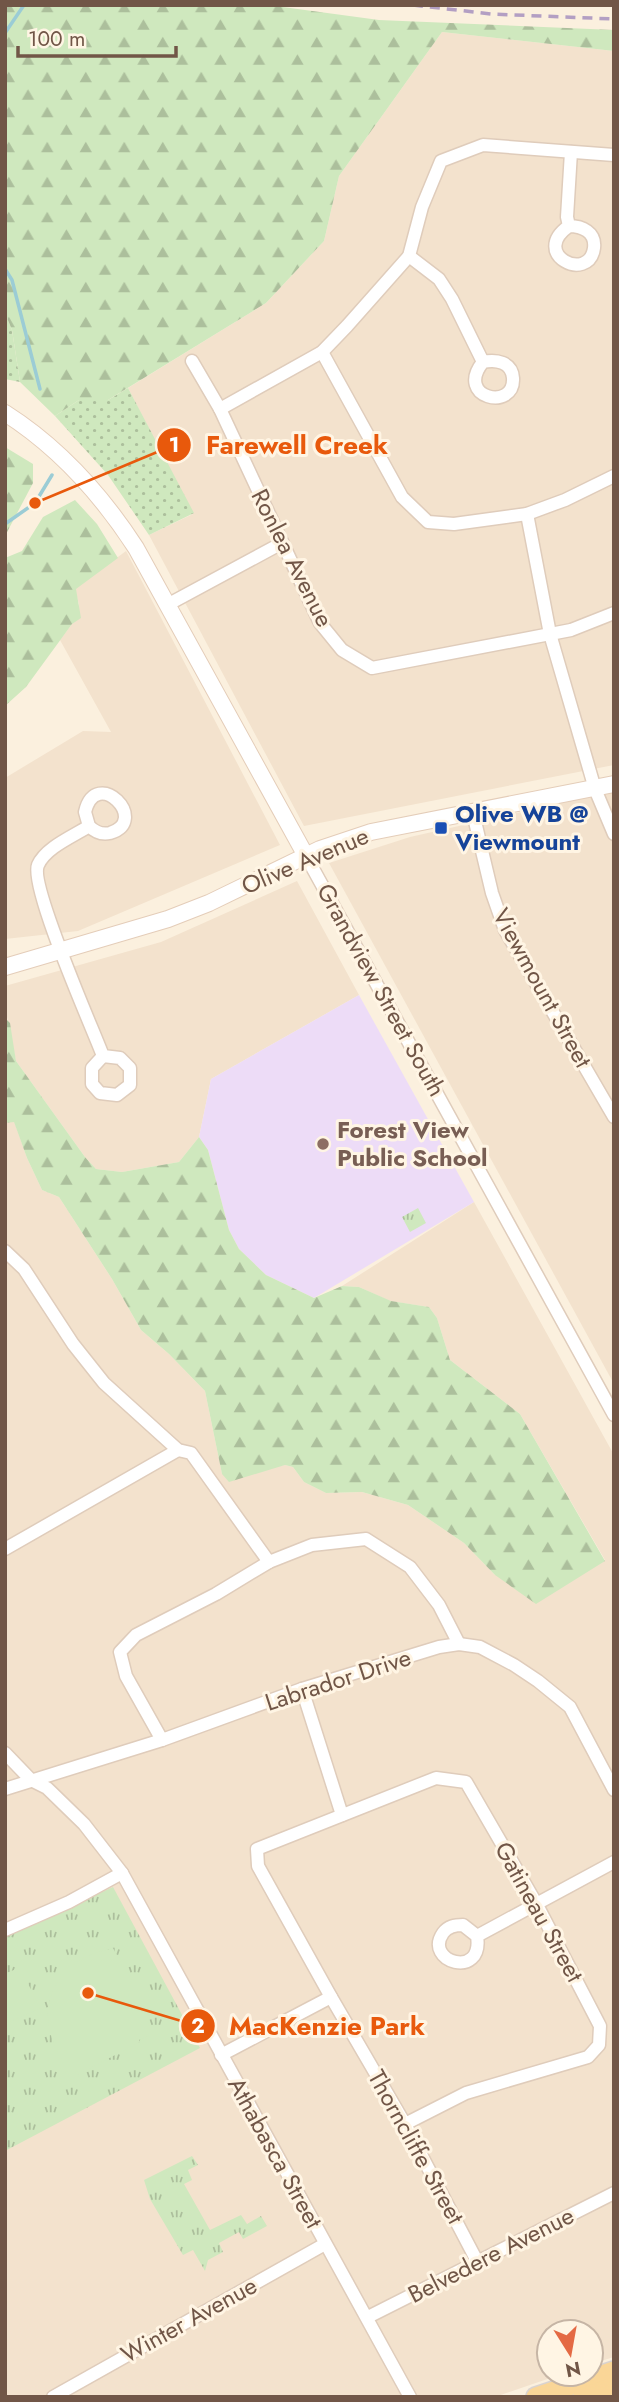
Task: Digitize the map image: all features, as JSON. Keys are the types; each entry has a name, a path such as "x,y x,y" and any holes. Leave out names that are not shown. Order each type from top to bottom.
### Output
{"main road":[{"name":"Grandview Street South","path":"5,413 56,450 90,484 115,515 136,548 306,856"},
{"name":"Olive Avenue","path":"5,967 168,919 209,903 306,856 371,832 614,784"},
{"path":"536,2397 614,2371"},
{"path":"583,2397 614,2387"}],"street":[{"path":"220,410 322,352 409,256 422,207 441,161 483,145 614,155"},
{"path":"569,226 567,217 571,152"},
{"path":"409,256 439,279 452,299 483,362"},
{"path":"322,352 402,497 428,522 454,524 527,514 565,500 614,476"},
{"name":"Ronlea Avenue","path":"192,361 220,410 320,623 342,650 372,668 571,630 614,614"},
{"path":"527,514 550,634 595,789 614,834"},
{"path":"167,605 282,543"},
{"name":"Viewmount Street","path":"473,813 492,893 505,930 614,1117"},
{"path":"89,826 45,855 37,866 47,916 103,1056"},
{"name":"Grandview Street South","path":"306,856 614,1415"},
{"path":"5,1251 24,1269 73,1344 104,1383 178,1450 191,1453 269,1562"},
{"path":"5,1549 178,1450"},
{"path":"162,1741 126,1676 120,1652 136,1635 216,1594 269,1562 312,1545 366,1539 410,1567 439,1605 459,1644"},
{"name":"Labrador Drive","path":"5,1788 162,1741 302,1689 439,1647 459,1644 480,1647 514,1665 570,1707 614,1790"},
{"path":"302,1689 342,1815"},
{"name":"Athabasca Street","path":"5,1753 30,1780 47,1788 84,1824 122,1873 410,2397"},
{"name":"Gatineau Street","path":"342,1815 436,1778 466,1782 536,1903 600,2026 599,2045 588,2057 466,2093 405,2124"},
{"name":"Thorncliffe Street","path":"342,1815 257,1849 258,1866 405,2124 477,2261"},
{"path":"477,1936 614,1862"},
{"path":"5,1930 69,1902 122,1873"},
{"path":"221,2055 331,1997"},
{"name":"Belvedere Avenue","path":"368,2317 614,2193"},
{"name":"Winter Avenue","path":"53,2397 325,2244"}],"shaded area":[{"path":"442,32 614,51 614,765 304,826 149,535 193,514 128,388 266,303 324,241 339,176"},
{"path":"126,551 280,845 78,931 5,939 5,778 83,731 111,732 60,640 72,624 79,604 75,589"},
{"path":"614,791 614,1384 329,863 410,837"},
{"path":"297,881 359,995 211,1079 199,1137 179,1162 122,1172 96,1169 16,1061 5,1007 5,986 161,942"},
{"name":"Forest View Public School","path":"359,995 474,1202 314,1298 266,1275 239,1249 229,1230 208,1150 199,1137 211,1079"},
{"path":"14,1121 42,1190 59,1197 141,1330 205,1391 222,1474 285,1465 293,1467 304,1482 326,1493 362,1492 408,1505 464,1543 495,1575 605,1560 520,1414 450,1360 437,1318 429,1307 390,1301 359,1287 342,1286 474,1202 614,1455 614,2357 605,2360 605,2318 535,2318 535,2383 495,2397 5,2397 5,1123"}],"green space":[{"path":"5,5 268,5 379,20 614,30 614,51 442,32 339,176 324,241 266,303 108,400 79,400 55,416 20,382 12,330 5,313"},
{"path":"5,313 12,330 20,382 5,379"},
{"path":"128,388 194,513 149,535 108,475 55,416 79,400 108,400"},
{"path":"5,447 33,464 33,483 5,536"},
{"path":"75,500 97,524 118,558 76,589 81,618 72,624 26,687 5,706 5,558 22,551 43,517"},
{"path":"5,1018 10,1023 16,1061 96,1169 122,1172 179,1162 199,1137 208,1150 229,1230 239,1249 266,1275 314,1298 342,1286 359,1287 391,1301 429,1307 437,1318 450,1360 520,1414 605,1561 536,1604 495,1575 464,1543 408,1505 362,1492 326,1493 304,1482 293,1467 285,1465 229,1482 222,1474 205,1391 141,1330 59,1197 42,1190 14,1122 5,1123"},
{"path":"418,1208 426,1223 410,1232 402,1217"},
{"path":"113,1887 200,2048 5,2151 5,1937"},
{"path":"113,1948 149,2016 146,2019 152,2030 150,2035 139,2040 140,2042 75,2076 57,2050 51,2035 48,2020 53,1991 73,1965 92,1954"},
{"path":"20,1967 40,2008 5,2024 5,1974"},
{"path":"192,2156 198,2165 188,2170 192,2180 184,2184 210,2230 241,2215 247,2224 261,2216 267,2226 243,2239 239,2232 219,2243 223,2252 208,2260 205,2271 193,2250 183,2255 150,2199 144,2180"}],"waterway":[{"path":"5,33 24,5"},
{"path":"5,269 12,280 40,389"},
{"path":"5,524 35,503 52,475"}],"railway":[{"path":"413,5 491,14 614,19"}],"place":[{"name":"Farewell Creek","path":"35,503"},
{"name":"Olive WB @ Viewmount","path":"441,828"},
{"name":"Forest View Public School","path":"323,1144"},
{"name":"MacKenzie Park","path":"88,1993"}]}
